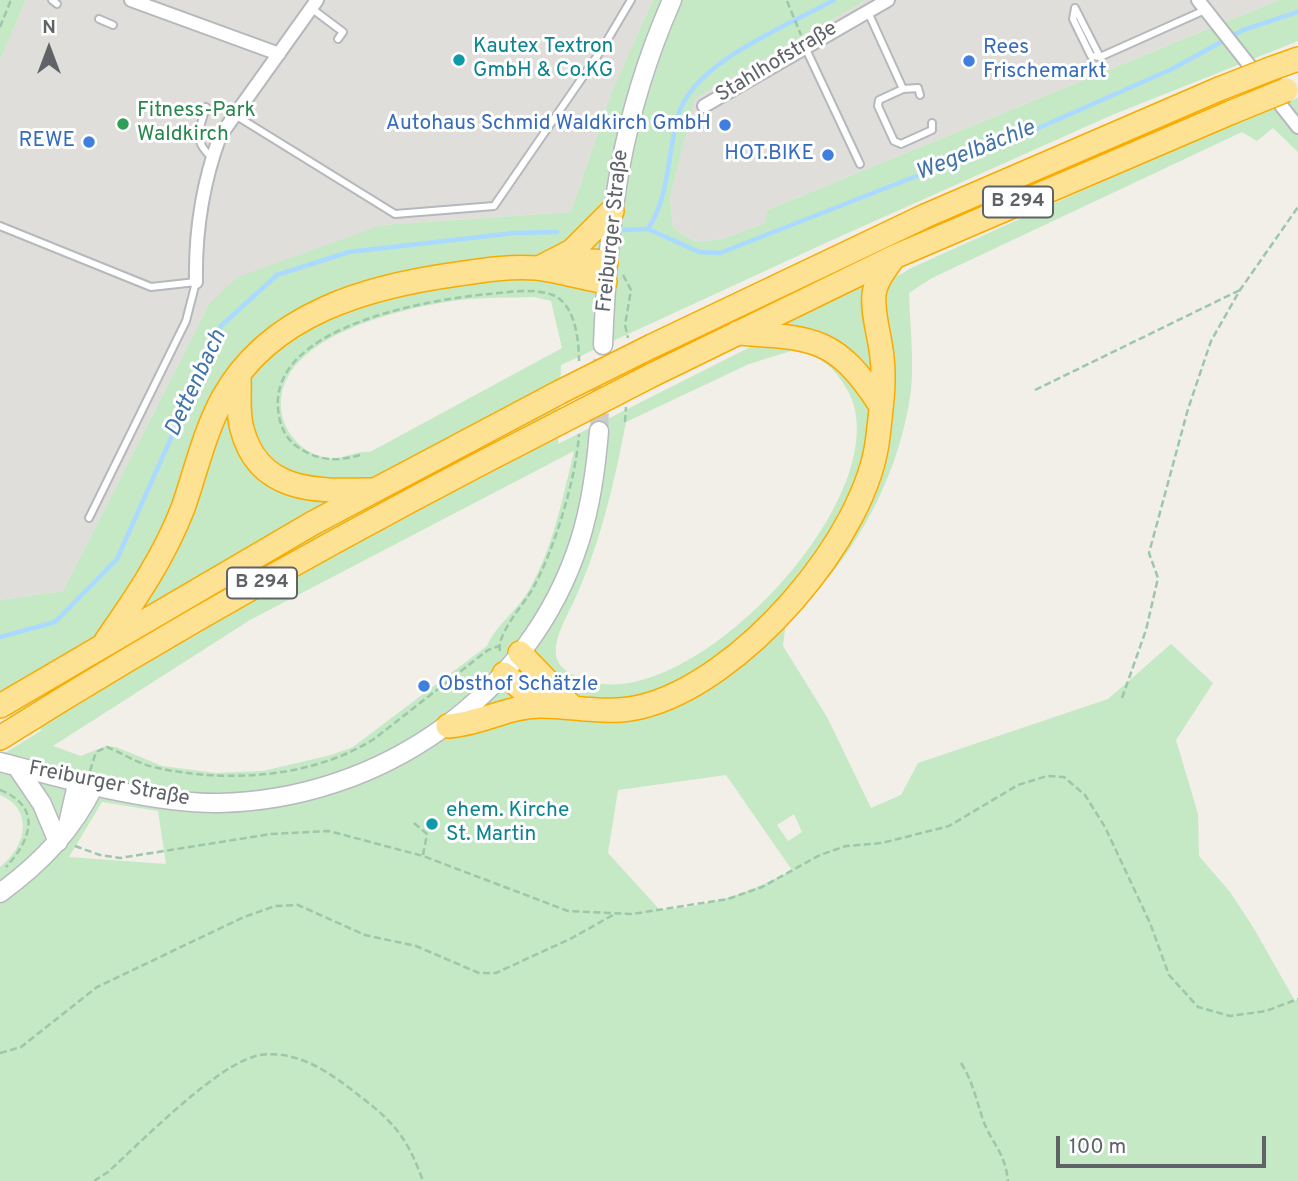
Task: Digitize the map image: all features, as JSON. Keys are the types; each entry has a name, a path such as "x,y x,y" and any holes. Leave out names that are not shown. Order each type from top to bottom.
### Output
{"highway":[{"name":"B 294","path":"0,706 106,641 374,490 652,346 925,216 1219,89 1298,59"},
{"name":"B 294","path":"0,738 210,612 569,423 652,375 894,257 1292,88"},
{"path":"548,264 572,251 612,211"},
{"path":"448,726 471,724 512,709 542,706 612,711 641,707 661,700 730,662 773,622 804,588 853,515 878,438 879,403 883,384 874,293 882,273 894,257"},
{"path":"106,641 167,547 210,422 239,375 289,328 328,305 351,296 439,276 548,264 606,272"},
{"path":"737,333 799,338 832,349 848,361 879,403"},
{"path":"239,375 241,427 252,453 272,474 286,482 314,491 374,490"},
{"path":"509,649 571,706"},
{"path":"504,674 542,706"}],"main road":[{"name":"Freiburger Straße","path":"603,345 612,211 628,125 642,76 672,0"},
{"name":"Freiburger Straße","path":"9,764 195,802 278,797 317,790 372,771 448,726 504,674 509,649 549,607 580,541 592,494 599,431"},
{"path":"9,764 42,804 62,837"},
{"path":"0,893 31,870 79,817 87,782"}],"street":[{"path":"131,0 279,54"},
{"name":"Stahlhofstraße","path":"704,106 789,59 805,45 888,0"},
{"path":"197,282 195,246 212,158 220,136 314,4"},
{"path":"1201,5 1298,127"}],"lane":[{"path":"235,115 395,214 494,205 602,49 631,0"},
{"path":"314,4 343,32 338,39"},
{"path":"1075,8 1101,57 1201,5"},
{"path":"868,10 903,89"},
{"path":"99,19 113,24"},
{"path":"805,45 860,164"},
{"path":"920,95 918,88 911,86 879,100 878,106 894,141 901,144 932,130 932,123"},
{"path":"206,107 197,138 201,147 212,158"},
{"path":"0,226 151,287 197,282 186,321 89,518"}],"path":[{"path":"0,27 11,0"},
{"path":"787,1 799,29"},
{"path":"1122,698 1146,630 1158,578 1149,553 1188,409 1211,341 1240,290 1298,207"},
{"path":"606,272 626,278 631,290 625,325"},
{"path":"1035,390 1240,290"},
{"path":"360,455 341,461 304,452 290,441 279,422 277,400 284,377 304,351 339,331 397,309 454,297 538,292 554,296 565,304 579,344 579,370"},
{"path":"516,616 537,581 555,539 579,438 569,423"},
{"path":"87,782 96,752 107,747 156,768 209,776 262,774 331,759 355,751 374,739 488,650 509,649"},
{"path":"62,837 100,855 120,858 271,834 329,831 423,856 568,911 614,915 676,909 728,899 762,887 820,855 846,846 883,843 949,826 1018,785 1047,776 1064,777 1085,795 1105,827 1150,923 1169,975 1198,1007 1230,1016 1266,1011 1298,999"},
{"path":"0,790 18,801 30,818 29,833 21,851 0,872"},
{"path":"414,823 428,834 423,856"},
{"path":"0,1053 21,1047 97,987 244,917 275,906 298,905 365,935 416,946 479,973 496,973 572,938 614,915"},
{"path":"94,1181 108,1172 227,1069 258,1055 284,1055 325,1070 391,1120 411,1149 423,1181"},
{"path":"961,1063 974,1083 984,1122 1006,1160 1008,1181"}],"shaded area":[{"path":"26,0 653,0 612,91 571,212 382,225 209,304 63,591 0,600 0,60"},
{"path":"866,0 1279,0 767,210 765,223 723,239 696,242 673,228 670,197 694,98"}],"green space":[{"path":"0,0 26,0 0,60"},
{"path":"653,0 866,0 695,98 670,197 673,228 696,242 723,239 765,223 767,210 1279,0 1298,0 1298,41 1112,115 561,365 558,444 756,344 793,318 835,297 863,285 897,276 1234,122 1298,98 1298,152 1273,128 1257,141 1242,132 932,278 909,293 911,390 896,454 884,486 852,546 810,599 786,621 783,646 827,717 871,808 901,795 918,763 1108,699 1171,644 1213,683 1176,740 1198,814 1199,856 1230,892 1295,1001 1298,999 1298,1181 0,1181 0,867 16,849 23,829 18,810 0,795 0,756 42,730 0,712 0,600 63,591 209,304 238,277 382,225 571,212 612,91","holes":["535,297 551,301 562,348 370,452 327,458 307,451 292,436 286,427 281,407 285,382 300,361 322,343 379,318 437,304 488,298","791,351 818,359 838,375 848,391 857,434 845,485 816,538 776,588 729,633 678,666 629,683 586,680 562,667 557,659 556,645 599,534 626,422 749,364","574,451 551,540 524,598 487,646 353,747 263,771 216,773 162,766 116,747 106,746 81,756 53,746 250,620","726,775 792,870 729,898 660,910 608,853 618,790","102,802 158,811 166,864 69,857","794,814 802,832 788,841 777,825"]}],"waterway":[{"path":"648,229 664,189 674,131 687,97 702,79 722,62 768,34 834,0"},
{"name":"Wegelbächle","path":"648,229 699,252 720,253 1034,130 1172,69 1243,30 1298,12"},
{"name":"Dettenbach","path":"623,230 648,229"},
{"name":"Dettenbach","path":"0,637 55,622 117,559 221,326 277,275 349,252 514,233 557,232"}],"tunnel":[{"path":"599,431 603,345"}],"place":[{"name":"Kautex Textron GmbH & Co.KG","path":"459,60"},
{"name":"Rees Frischemarkt","path":"969,61"},
{"name":"Fitness-Park Waldkirch","path":"123,124"},
{"name":"Autohaus Schmid Waldkirch GmbH","path":"725,125"},
{"name":"REWE","path":"89,142"},
{"name":"HOT.BIKE","path":"828,155"},
{"name":"Obsthof Schätzle","path":"424,686"},
{"name":"ehem. Kirche St. Martin","path":"432,824"}]}
